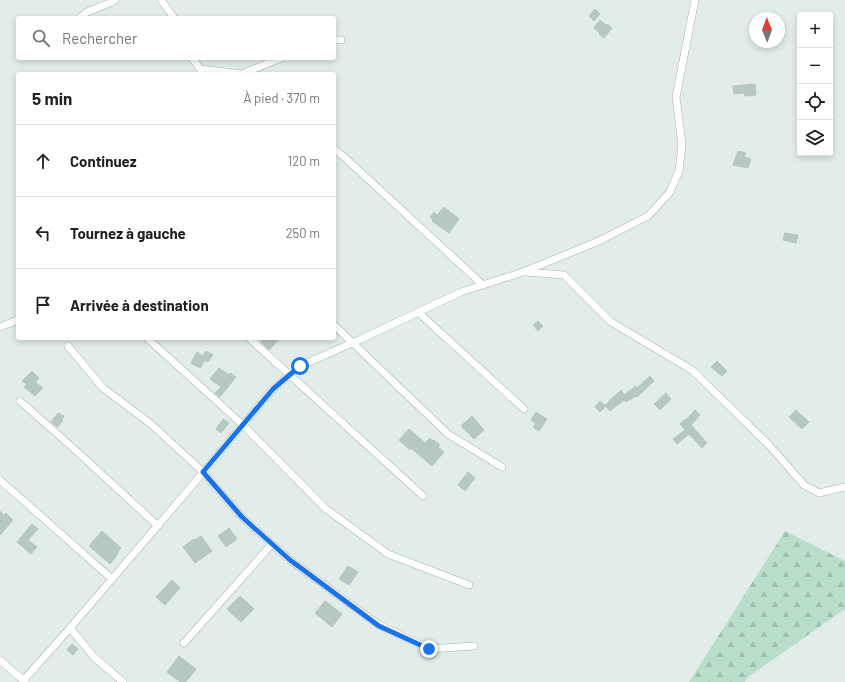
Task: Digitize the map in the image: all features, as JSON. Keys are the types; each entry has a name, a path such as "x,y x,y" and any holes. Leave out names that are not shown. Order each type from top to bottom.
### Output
{"street":[{"path":"82,16 115,0"},
{"path":"161,0 173,16"},
{"path":"0,660 23,682 158,526 273,389 300,366 353,343 461,292 523,272 599,241 648,216 670,192 679,171 682,144 676,97 695,0"},
{"path":"193,60 200,69 225,72"},
{"path":"247,72 276,60"},
{"path":"336,151 483,285"},
{"path":"523,272 564,275 611,322 692,370 769,446 804,485 819,493 845,487"},
{"path":"418,312 524,409"},
{"path":"0,327 16,321"},
{"path":"336,327 448,434 502,467"},
{"path":"149,340 243,425 326,510 388,554 469,585"},
{"path":"251,340 423,496"},
{"path":"68,346 103,388 151,424 203,472 242,517 290,560 379,626 429,649 474,646"},
{"path":"20,401 158,526"},
{"path":"0,480 112,579"},
{"path":"184,643 272,544"},
{"path":"70,628 95,658 123,682"}],"green space":[{"path":"785,531 845,561 845,609 748,677 745,682 689,682"}],"building":[{"path":"595,9 600,14 594,21 589,16"},
{"path":"600,20 612,28 604,38 594,28"},
{"path":"755,84 756,95 745,96 744,93 734,94 733,86"},
{"path":"738,151 746,153 744,157 751,159 748,168 733,165"},
{"path":"444,207 459,219 449,233 432,221 433,219 430,217 434,212 437,215"},
{"path":"785,233 798,235 796,243 783,240"},
{"path":"538,321 543,326 538,331 533,325"},
{"path":"263,340 278,340 269,350 261,342"},
{"path":"206,351 213,355 208,362 205,360 200,368 191,363 197,352 202,356"},
{"path":"717,361 727,371 722,376 711,367"},
{"path":"219,368 229,375 230,373 236,377 220,397 215,393 221,387 210,379"},
{"path":"32,371 39,378 35,382 43,388 35,396 24,387 27,384 22,381"},
{"path":"650,376 654,381 637,397 636,396 626,402 624,400 610,411 605,405 621,390 624,395 636,386 637,388"},
{"path":"666,393 671,399 660,410 654,404"},
{"path":"600,401 606,406 600,412 595,407"},
{"path":"695,410 700,415 691,425 707,443 702,448 689,434 677,444 673,439 685,430 680,424"},
{"path":"796,410 809,422 802,429 789,417"},
{"path":"536,412 547,419 539,431 533,427 536,424 531,420"},
{"path":"58,413 64,416 58,427 51,422"},
{"path":"472,416 484,430 474,439 461,426"},
{"path":"223,419 229,423 221,433 216,429"},
{"path":"409,429 425,443 430,438 440,445 438,447 444,452 432,466 399,440"},
{"path":"468,472 475,478 465,491 458,485"},
{"path":"0,511 4,515 6,513 13,520 0,535"},
{"path":"32,524 38,529 28,540 37,547 31,554 17,542"},
{"path":"229,528 237,539 226,547 218,536"},
{"path":"102,531 121,548 110,564 89,546"},
{"path":"201,536 212,551 195,563 183,547"},
{"path":"348,566 358,572 349,585 339,579"},
{"path":"172,580 180,588 165,605 156,597"},
{"path":"240,596 254,609 241,622 227,609"},
{"path":"325,601 342,614 332,627 315,613"},
{"path":"72,644 78,649 73,655 67,650"},
{"path":"179,656 196,669 186,682 180,682 167,672"}],"route":[{"path":"300,366 273,389 203,472 242,517 290,560 379,626 429,649"}]}
